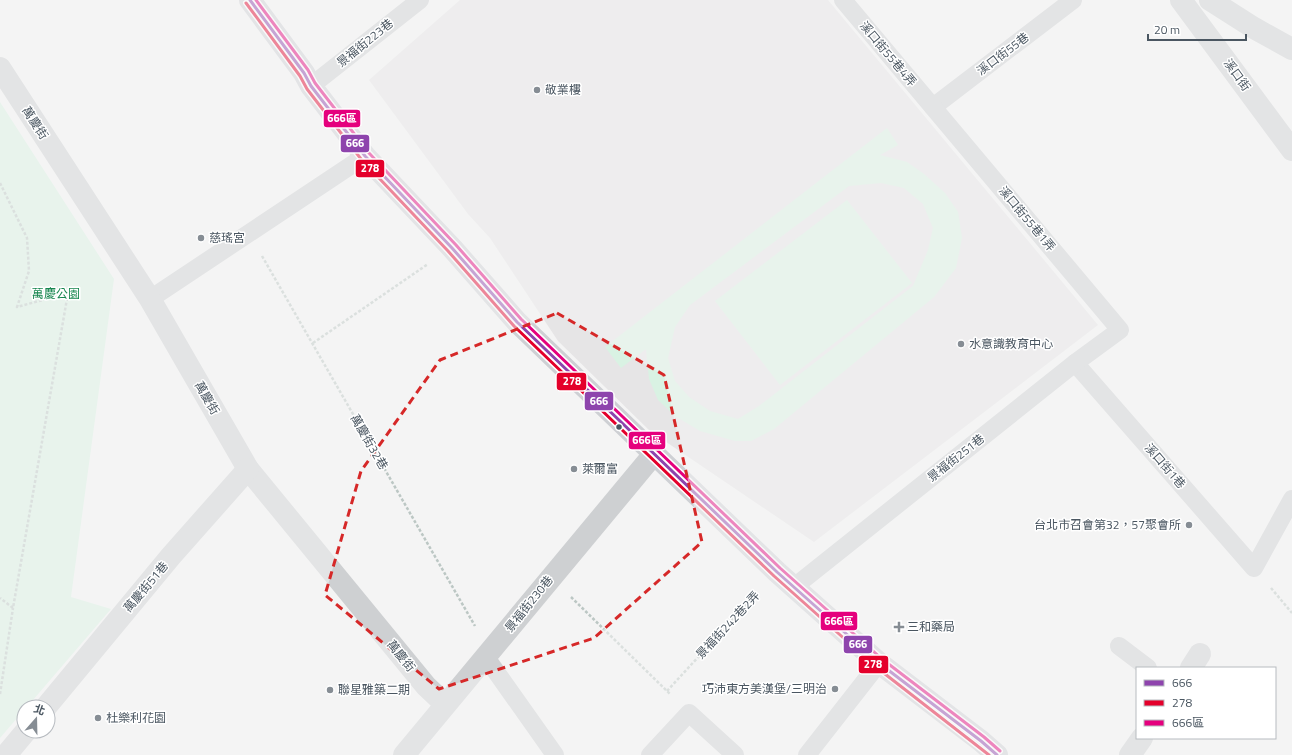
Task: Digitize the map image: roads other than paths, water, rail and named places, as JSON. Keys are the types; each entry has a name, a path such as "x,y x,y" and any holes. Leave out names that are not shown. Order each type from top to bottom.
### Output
{"street":[{"path":"250,0 304,73 311,86 365,156 452,248 517,322 777,572 879,664 981,741 997,755"},
{"name":"溪口街","path":"1181,0 1292,150"},
{"path":"1210,0 1254,28 1292,49"},
{"name":"萬慶街","path":"0,68 150,299 248,469 426,686 445,704"},
{"name":"景福街230巷","path":"404,755 654,454"},
{"name":"萬慶街51巷","path":"53,699 171,556 248,469"},
{"path":"6,755 19,739"},
{"path":"1130,755 1141,739"}],"lane":[{"name":"景福街223巷","path":"311,86 420,0"},
{"name":"溪口街55巷4弄","path":"843,0 933,107"},
{"name":"溪口街55巷","path":"933,107 1074,0"},
{"name":"溪口街55巷1弄","path":"933,107 1120,330"},
{"path":"150,299 365,156"},
{"name":"景福街251巷","path":"794,587 1075,363 1120,330"},
{"name":"溪口街1巷","path":"1075,363 1254,568 1292,499"},
{"path":"1119,646 1147,667"},
{"path":"488,654 555,755"},
{"path":"807,755 879,664"},
{"path":"650,755 689,713 735,755"}],"place":[{"name":"敬業樓","path":"537,90"},
{"name":"慈瑤宮","path":"201,238"},
{"name":"水意識教育中心","path":"961,344"},
{"name":"萊爾富","path":"574,469"},
{"name":"台北市召會第32，57聚會所","path":"1189,525"},
{"name":"三和藥局","path":"899,627"},
{"name":"巧沛東方美漢堡/三明治","path":"835,689"},
{"name":"聯星雅築二期","path":"330,690"},
{"name":"杜樂利花園","path":"98,718"}],"park label":[{"name":"萬慶公園","path":"56,294"}]}
